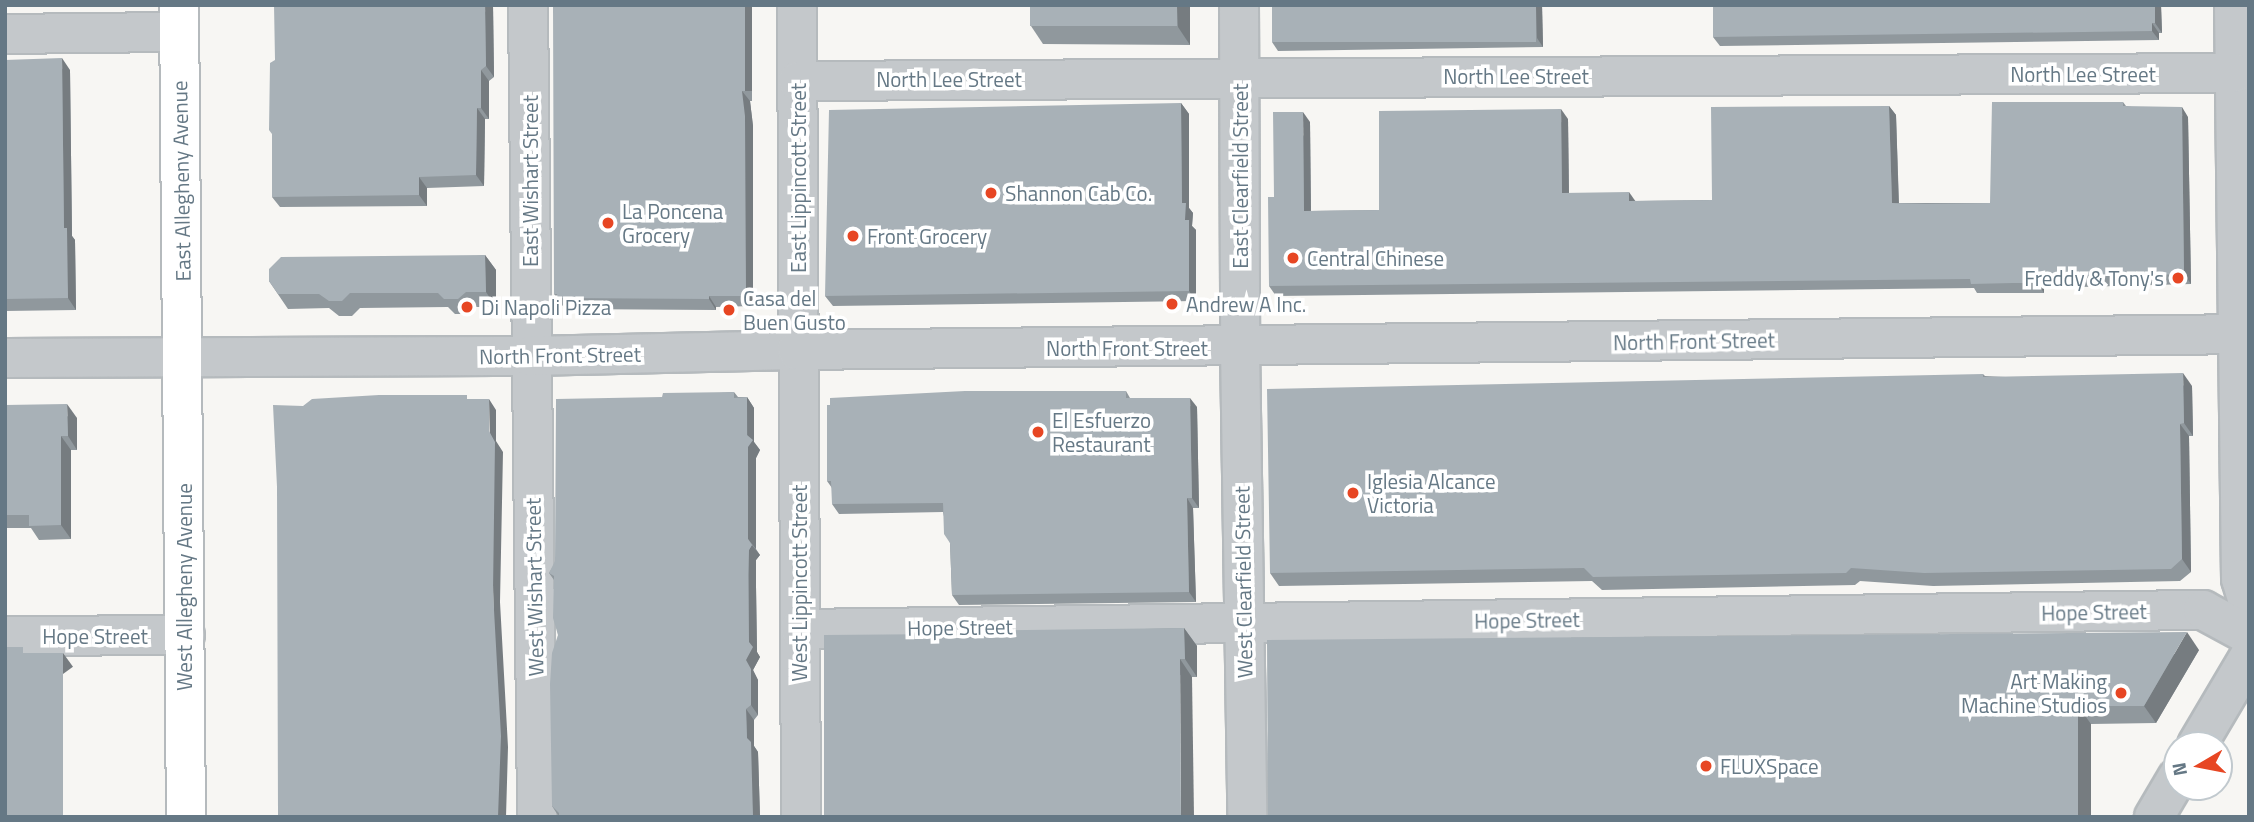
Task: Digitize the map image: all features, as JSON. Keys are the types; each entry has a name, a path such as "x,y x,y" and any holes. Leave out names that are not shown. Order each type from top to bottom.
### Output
{"main road":[{"name":"East Allegheny Avenue","path":"179,19 183,356"},
{"name":"West Allegheny Avenue","path":"183,356 186,817"}],"street":[{"name":"East Wishart Street","path":"528,5 530,356"},
{"name":"East Lippincott Street","path":"797,5 797,350"},
{"name":"East Clearfield Street","path":"1240,5 1240,347"},
{"path":"2234,5 2243,334 2241,579 2249,606"},
{"path":"5,34 179,19"},
{"name":"North Lee Street","path":"798,81 2234,73"},
{"name":"North Front Street","path":"5,358 530,356 797,350 2243,334"},
{"name":"West Clearfield Street","path":"1240,347 1247,817"},
{"name":"West Lippincott Street","path":"797,350 800,817"},
{"name":"West Wishart Street","path":"530,356 537,817"},
{"name":"Hope Street","path":"800,629 2203,610 2249,635"},
{"name":"Hope Street","path":"5,636 185,635"},
{"path":"2205,731 2249,657"},
{"path":"2154,817 2164,801"}],"building":[{"path":"274,5 485,5 486,66 481,70 481,108 477,108 476,175 419,177 419,195 272,197 272,134 269,130 270,63 275,60"},
{"path":"553,5 745,5 745,91 742,91 745,116 746,296 709,296 709,299 558,298 557,294 554,294"},
{"path":"1030,5 1177,5 1177,26 1030,26"},
{"path":"1272,5 1536,5 1536,42 1272,42"},
{"path":"1713,5 2155,5 2155,23 2152,23 2152,31 1713,37"},
{"path":"62,58 64,228 67,228 68,298 5,299 5,60"},
{"path":"1992,102 2123,102 2123,106 2182,107 2184,274 2037,278 2037,283 1971,284 1970,279 1269,286 1268,197 1274,197 1273,112 1303,112 1304,211 1379,210 1379,111 1561,109 1562,193 1629,192 1629,201 1712,200 1711,107 1889,106 1892,203 1926,204 1990,203"},
{"path":"1181,103 1182,203 1186,203 1185,220 1189,220 1189,291 825,296 829,110"},
{"path":"485,255 486,292 466,292 458,299 444,299 438,293 350,293 342,301 329,301 319,294 278,294 269,281 269,269 281,257"},
{"path":"2183,373 2184,423 2180,424 2182,559 2171,569 1924,573 1851,568 1846,573 1593,577 1584,568 1270,573 1267,389 1983,374 1983,377"},
{"path":"965,391 1126,391 1126,398 1190,398 1192,498 1187,498 1189,592 952,595 950,543 944,534 943,503 832,504 831,481 827,481 827,405 830,405 830,398"},
{"path":"734,392 734,398 747,397 747,435 753,440 748,447 748,539 752,545 749,550 748,575 749,642 753,647 746,660 751,669 751,705 746,709 747,738 751,742 753,817 559,817 559,813 552,806 550,684 552,653 558,635 553,618 554,576 549,573 555,561 556,399 662,397 663,393"},
{"path":"379,395 467,395 467,399 489,399 489,431 495,442 493,592 501,736 498,817 278,817 277,487 273,405 303,406 312,399"},
{"path":"67,404 68,436 61,436 61,525 29,526 29,515 5,515 5,405"},
{"path":"1184,628 1185,659 1180,659 1181,817 824,817 824,635"},
{"path":"2187,632 2144,706 2078,706 2078,817 1268,817 1267,640"},
{"path":"5,647 23,647 23,653 63,653 63,817 5,817"}],"place":[{"name":"Shannon Cab Co.","path":"991,193"},
{"name":"La Poncena Grocery","path":"608,223"},
{"name":"Front Grocery","path":"853,236"},
{"name":"Central Chinese","path":"1293,258"},
{"name":"Freddy & Tony's","path":"2178,278"},
{"name":"Andrew A Inc.","path":"1172,304"},
{"name":"Di Napoli Pizza","path":"467,307"},
{"name":"Casa del Buen Gusto","path":"729,310"},
{"name":"El Esfuerzo Restaurant","path":"1038,432"},
{"name":"Iglesia Alcance Victoria","path":"1353,493"},
{"name":"Art Making Machine Studios","path":"2121,693"},
{"name":"FLUXSpace","path":"1706,766"}]}
